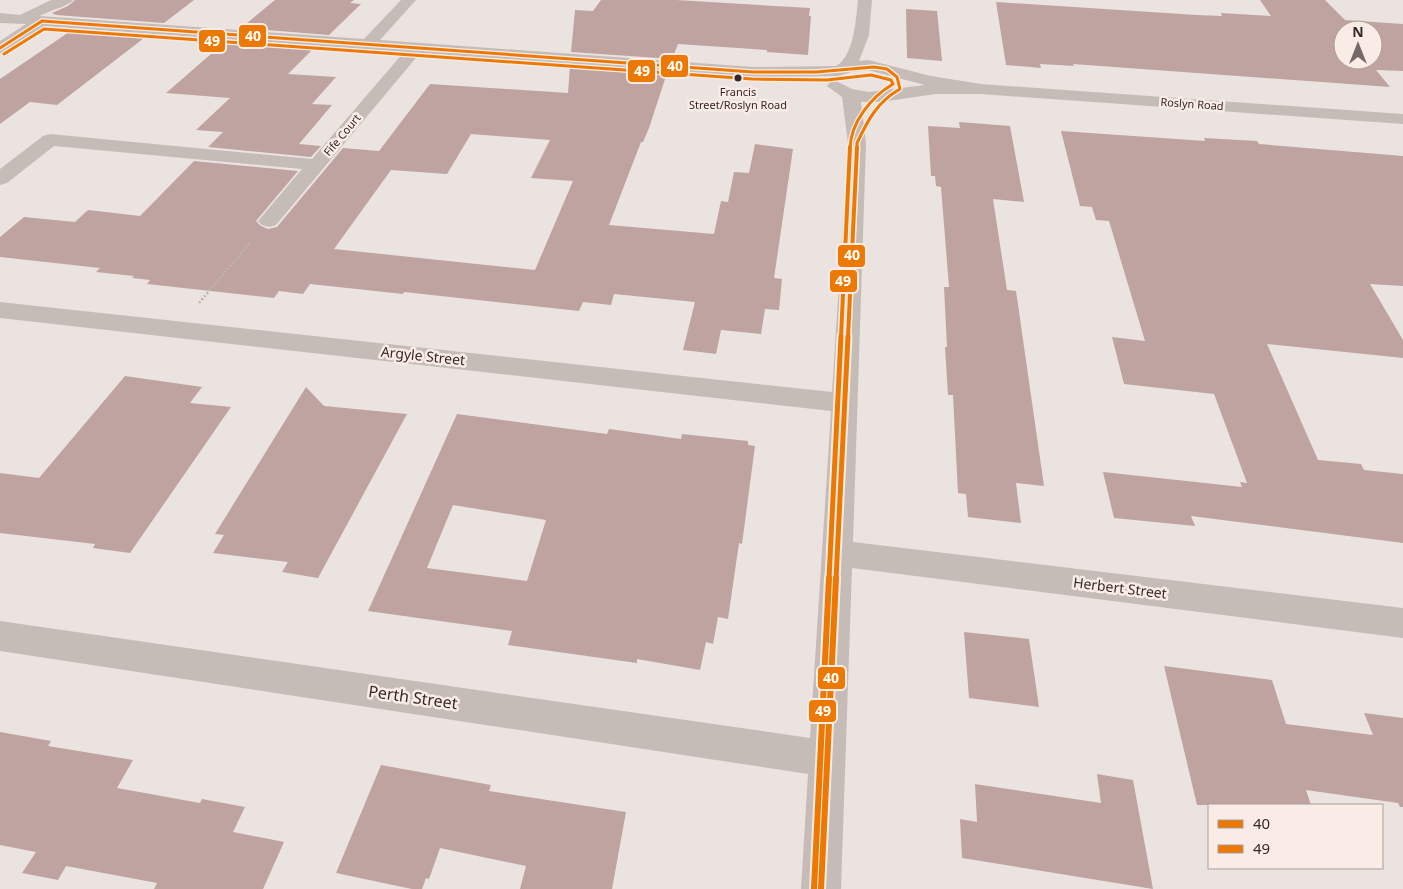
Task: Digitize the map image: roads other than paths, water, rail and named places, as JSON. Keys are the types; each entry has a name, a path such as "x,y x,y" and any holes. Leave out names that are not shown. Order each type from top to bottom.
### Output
{"street":[{"path":"23,19 47,6 66,0"},
{"path":"367,45 409,0"},
{"path":"821,889 857,143 843,80 857,52 864,30 865,0"},
{"name":"Roslyn Road","path":"0,18 843,80 874,98 932,88 980,89 1403,118"},
{"path":"0,48 42,21"},
{"path":"857,143 871,113 890,95 900,89 901,83 900,78 891,72 874,52 864,30"},
{"name":"Fife Court","path":"269,221 416,48"},
{"name":"Roslyn Road","path":"843,80 868,65 891,72 980,89"},
{"path":"0,179 50,140 317,165"},
{"name":"Argyle Street","path":"0,310 845,402"},
{"name":"Herbert Street","path":"838,552 1403,623"},
{"name":"Perth Street","path":"0,636 826,758"}],"place":[{"name":"Francis Street/Roslyn Road","path":"738,78"}]}
